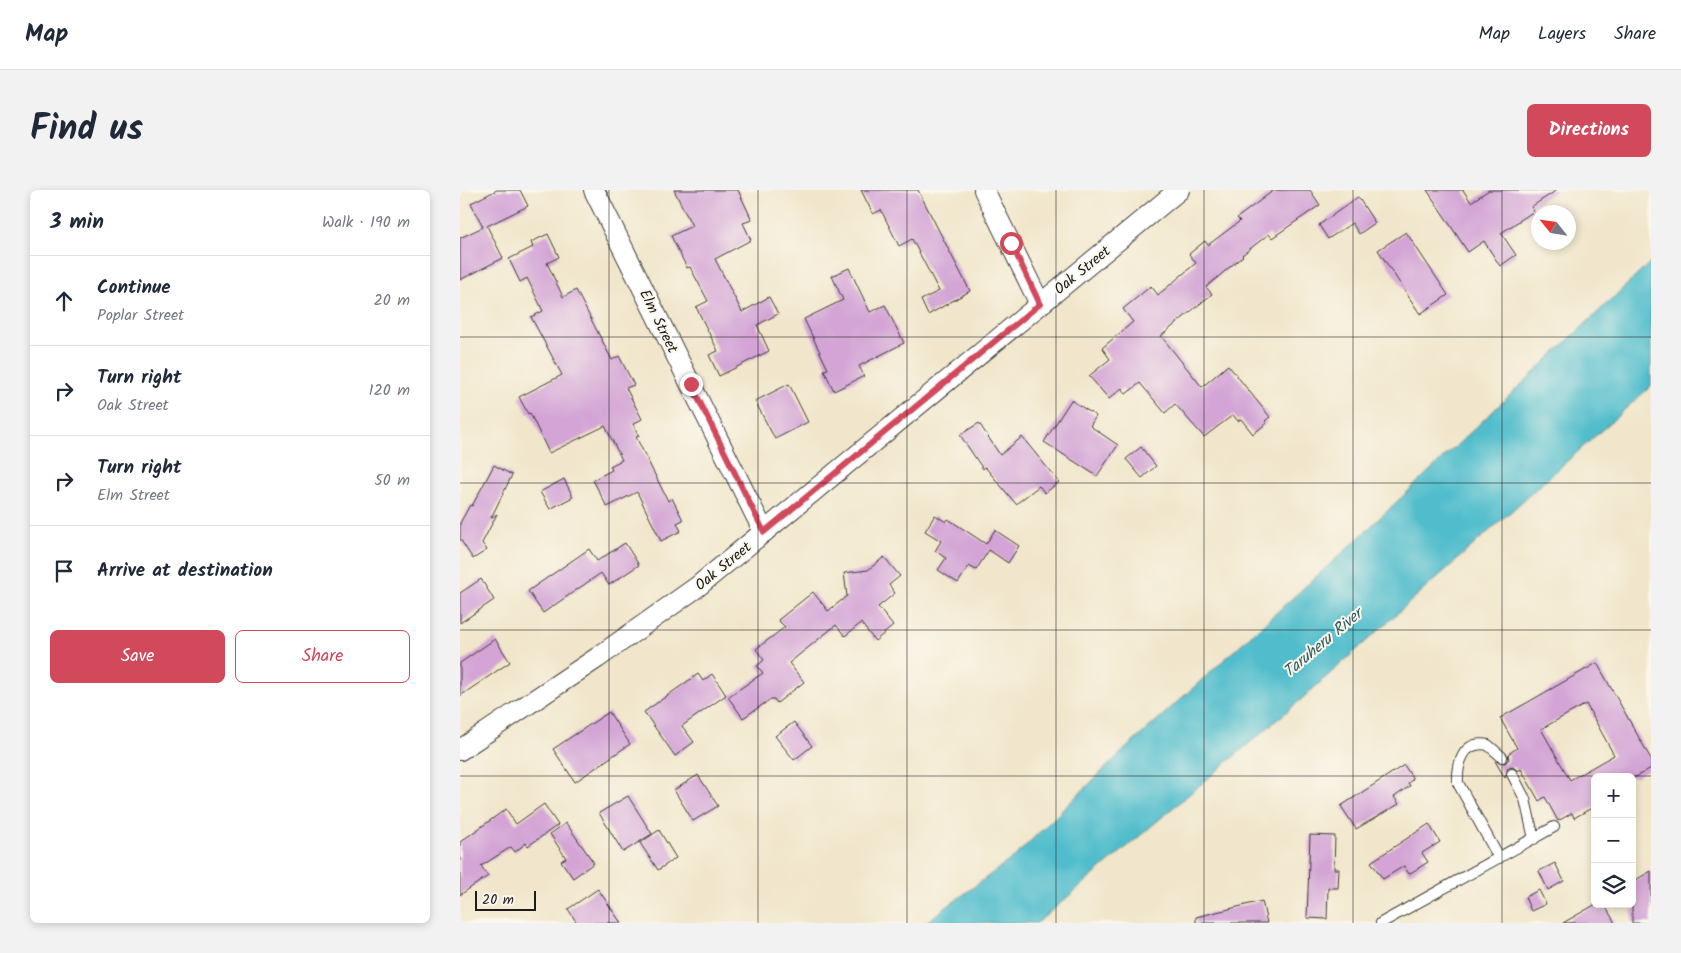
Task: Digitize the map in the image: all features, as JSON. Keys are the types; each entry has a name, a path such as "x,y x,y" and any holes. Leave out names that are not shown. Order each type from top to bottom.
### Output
{"street":[{"name":"Elm Street","path":"594,190 764,532"},
{"path":"984,190 1040,304"},
{"name":"Oak Street","path":"460,750 597,658 697,587 1179,190"}],"lane":[{"path":"1499,858 1458,783 1458,774 1462,755 1472,746 1488,745 1502,757"},
{"path":"1512,774 1525,799 1534,839"},
{"path":"1380,923 1554,827"}],"water":[{"name":"Taruheru River","path":"1651,262 1651,386 1304,697 1037,923 925,923 1014,857 1122,752 1350,546"}],"building":[{"path":"497,190 520,190 528,206 487,226 503,258 460,280 460,238 483,227 471,203"},
{"path":"674,190 738,190 752,220 743,223 751,240 715,259 742,312 769,297 778,314 757,325 769,351 719,376 709,355 718,351 696,307 708,301 690,267 687,268 671,236 692,226"},
{"path":"861,190 918,190 970,291 928,315 921,300 939,291 912,239 899,246 881,210 873,214"},
{"path":"1274,190 1310,190 1320,205 1272,238 1269,234 1242,255 1206,287 1212,294 1161,336 1202,387 1228,365 1270,417 1265,421 1267,423 1253,434 1241,419 1238,421 1233,415 1204,437 1175,404 1165,413 1140,383 1126,394 1122,388 1109,399 1089,376 1110,359 1102,348 1133,322 1123,309 1151,286 1158,295 1196,263 1189,254 1205,241 1208,245 1240,221 1237,218"},
{"path":"1427,190 1463,190 1471,202 1489,190 1557,190 1534,205 1531,205 1531,213 1501,233 1516,255 1500,266 1484,241 1468,252"},
{"path":"1358,197 1375,223 1359,234 1352,223 1328,239 1319,225"},
{"path":"1406,232 1448,295 1420,314 1378,250"},
{"path":"548,234 559,257 547,263 563,297 576,290 612,360 619,356 634,385 626,388 642,419 633,424 639,436 636,437 668,501 672,498 683,520 677,523 681,531 661,541 637,492 607,507 593,480 612,470 610,466 622,460 605,426 549,453 530,413 528,414 519,397 562,375 531,317 543,311 527,278 520,282 509,259 533,247 531,242"},
{"path":"849,268 870,312 885,305 904,343 859,366 864,376 834,391 824,370 828,369 804,319 843,300 832,276"},
{"path":"789,384 808,422 775,439 755,401"},
{"path":"1071,400 1096,416 1090,426 1118,445 1097,476 1044,442"},
{"path":"979,423 1000,455 1022,437 1059,482 1045,493 1039,486 1016,504 985,467 983,469 960,435"},
{"path":"1141,447 1156,466 1142,478 1126,459"},
{"path":"494,465 512,475 491,518 497,514 482,543 487,550 473,559 460,539 460,523 470,505 472,506"},
{"path":"564,479 573,497 550,509 540,492"},
{"path":"935,515 946,522 948,519 986,544 995,530 1019,546 1008,563 989,550 976,570 969,566 958,583 938,570 946,558 935,551 941,541 925,531"},
{"path":"625,543 639,565 609,585 601,573 543,613 528,591 589,549 597,561"},
{"path":"884,557 900,576 889,585 895,593 878,607 893,626 875,641 861,623 845,636 836,625 789,663 804,682 777,703 774,699 771,699 743,718 728,697 763,673 757,666 764,660 756,649 785,627 778,620 813,592 828,611 847,596 844,573 868,570"},
{"path":"481,579 494,600 460,623 460,593"},
{"path":"495,639 510,662 460,696 460,663"},
{"path":"1597,663 1651,759 1651,768 1636,777 1636,773 1591,773 1591,808 1574,818 1572,813 1558,821 1545,797 1539,801 1521,769 1518,771 1513,767 1508,768 1505,778 1495,761 1505,763 1509,759 1508,754 1517,748 1500,718","holes":["1586,704 1614,755 1570,780 1541,729"]},
{"path":"698,674 703,681 712,674 726,695 682,726 694,742 675,756 644,712"},
{"path":"609,712 630,744 575,782 553,749"},
{"path":"794,722 812,746 794,760 775,736"},
{"path":"1404,765 1413,779 1408,783 1410,786 1394,797 1399,804 1356,829 1341,806"},
{"path":"698,775 718,806 693,821 674,790"},
{"path":"628,796 652,834 623,852 599,813"},
{"path":"544,804 558,825 528,846 526,843 515,852 511,847 481,866 488,876 460,895 460,842 506,809 516,824"},
{"path":"566,823 594,863 573,878 561,861 566,858 550,834"},
{"path":"1429,824 1440,842 1422,853 1428,862 1409,874 1404,866 1383,879 1371,862"},
{"path":"659,830 676,858 658,870 640,843"},
{"path":"1310,835 1335,836 1334,869 1339,869 1338,888 1328,888 1327,919 1307,918"},
{"path":"1555,863 1564,881 1548,890 1539,871"},
{"path":"1651,871 1651,923 1632,923 1632,908 1636,908 1636,880"},
{"path":"598,889 621,923 577,923 568,909"},
{"path":"1539,890 1546,904 1531,911 1525,897"},
{"path":"1262,901 1267,923 1196,923 1196,917"},
{"path":"1591,907 1606,908 1615,923 1563,923"}],"route":[{"path":"691,384 764,532 1040,304 1011,243"}]}
